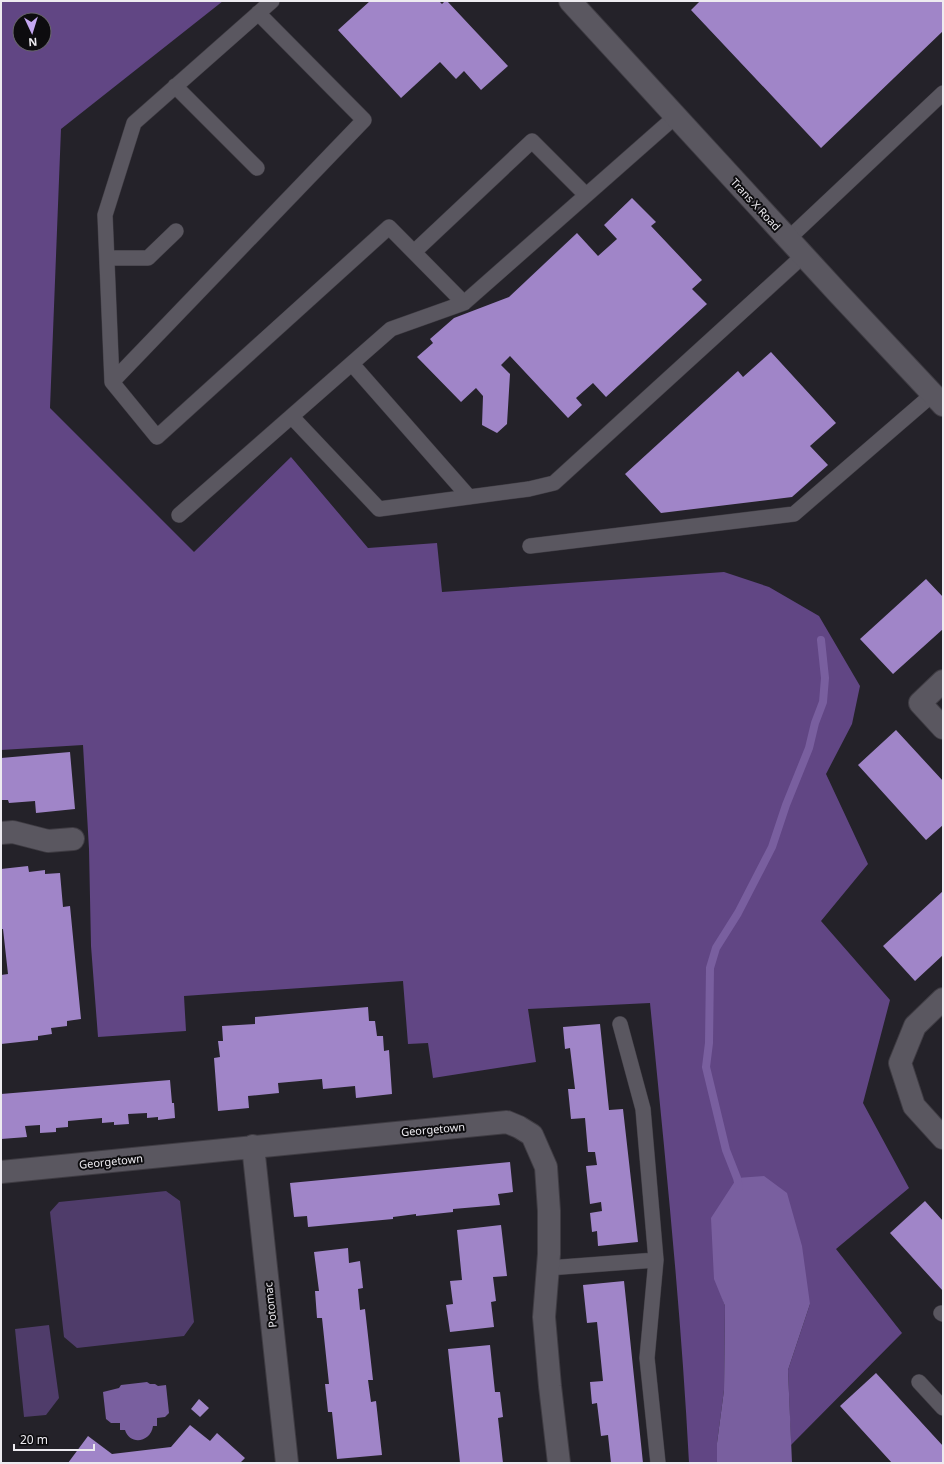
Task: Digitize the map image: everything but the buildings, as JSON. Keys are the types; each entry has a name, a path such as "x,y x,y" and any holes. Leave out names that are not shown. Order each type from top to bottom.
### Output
{"street":[{"name":"Trans X Road","path":"570,1 938,400"},
{"path":"943,681 920,702 943,728"},
{"path":"1,833 13,832 48,841 73,839"},
{"path":"943,999 915,1026 900,1063 914,1106 943,1138"},
{"name":"Georgetown","path":"1,1172 507,1122 519,1127 532,1135 546,1167 549,1211 548,1268 544,1317 559,1463"},
{"name":"Potomac","path":"253,1146 287,1463"}],"lane":[{"path":"272,1 134,124 105,215 112,382 157,437 389,227 464,303"},
{"path":"112,382 364,120 258,13"},
{"path":"175,86 257,168"},
{"path":"788,238 943,93"},
{"path":"179,515 391,329 464,303 676,116"},
{"path":"414,252 532,141 586,195"},
{"path":"107,258 148,258 176,231"},
{"path":"292,416 378,509 529,489 554,483 804,255"},
{"path":"352,364 469,497"},
{"path":"530,546 794,514 938,400"},
{"path":"620,1024 643,1109 656,1260 648,1358 658,1463"},
{"path":"548,1268 656,1260"},
{"path":"919,1382 943,1408"}],"shaded area":[{"path":"1,1 223,1 61,129 50,408 194,552 291,457 368,548 437,543 442,592 724,572 769,587 819,616 860,686 852,724 826,774 868,864 821,921 890,1000 863,1103 909,1188 836,1249 902,1333 791,1445 788,1370 810,1304 714,1273 725,1306 724,1390 717,1443 717,1463 689,1463 677,1290 650,1003 528,1009 536,1062 433,1078 428,1043 408,1044 403,981 184,996 186,1031 98,1037 91,946 89,849 83,745 1,750"},
{"path":"764,1176 787,1193 802,1246 810,1304 788,1370 792,1463 717,1463 717,1443 724,1390 725,1306 714,1279 711,1218 737,1178"},
{"path":"166,1191 180,1201 194,1322 184,1336 77,1348 64,1337 50,1212 59,1202"},
{"path":"49,1325 59,1398 46,1415 24,1417 15,1329"},
{"path":"147,1382 158,1386 166,1385 169,1413 165,1417 157,1418 157,1426 153,1426 145,1439 136,1440 131,1438 125,1430 120,1430 120,1423 111,1423 106,1419 103,1392 119,1388 121,1385"}],"waterway":[{"path":"739,1187 726,1150 706,1067 709,1043 710,968 716,948 738,913 772,847 786,805 809,748 815,723 823,702 825,678 821,640"}]}
